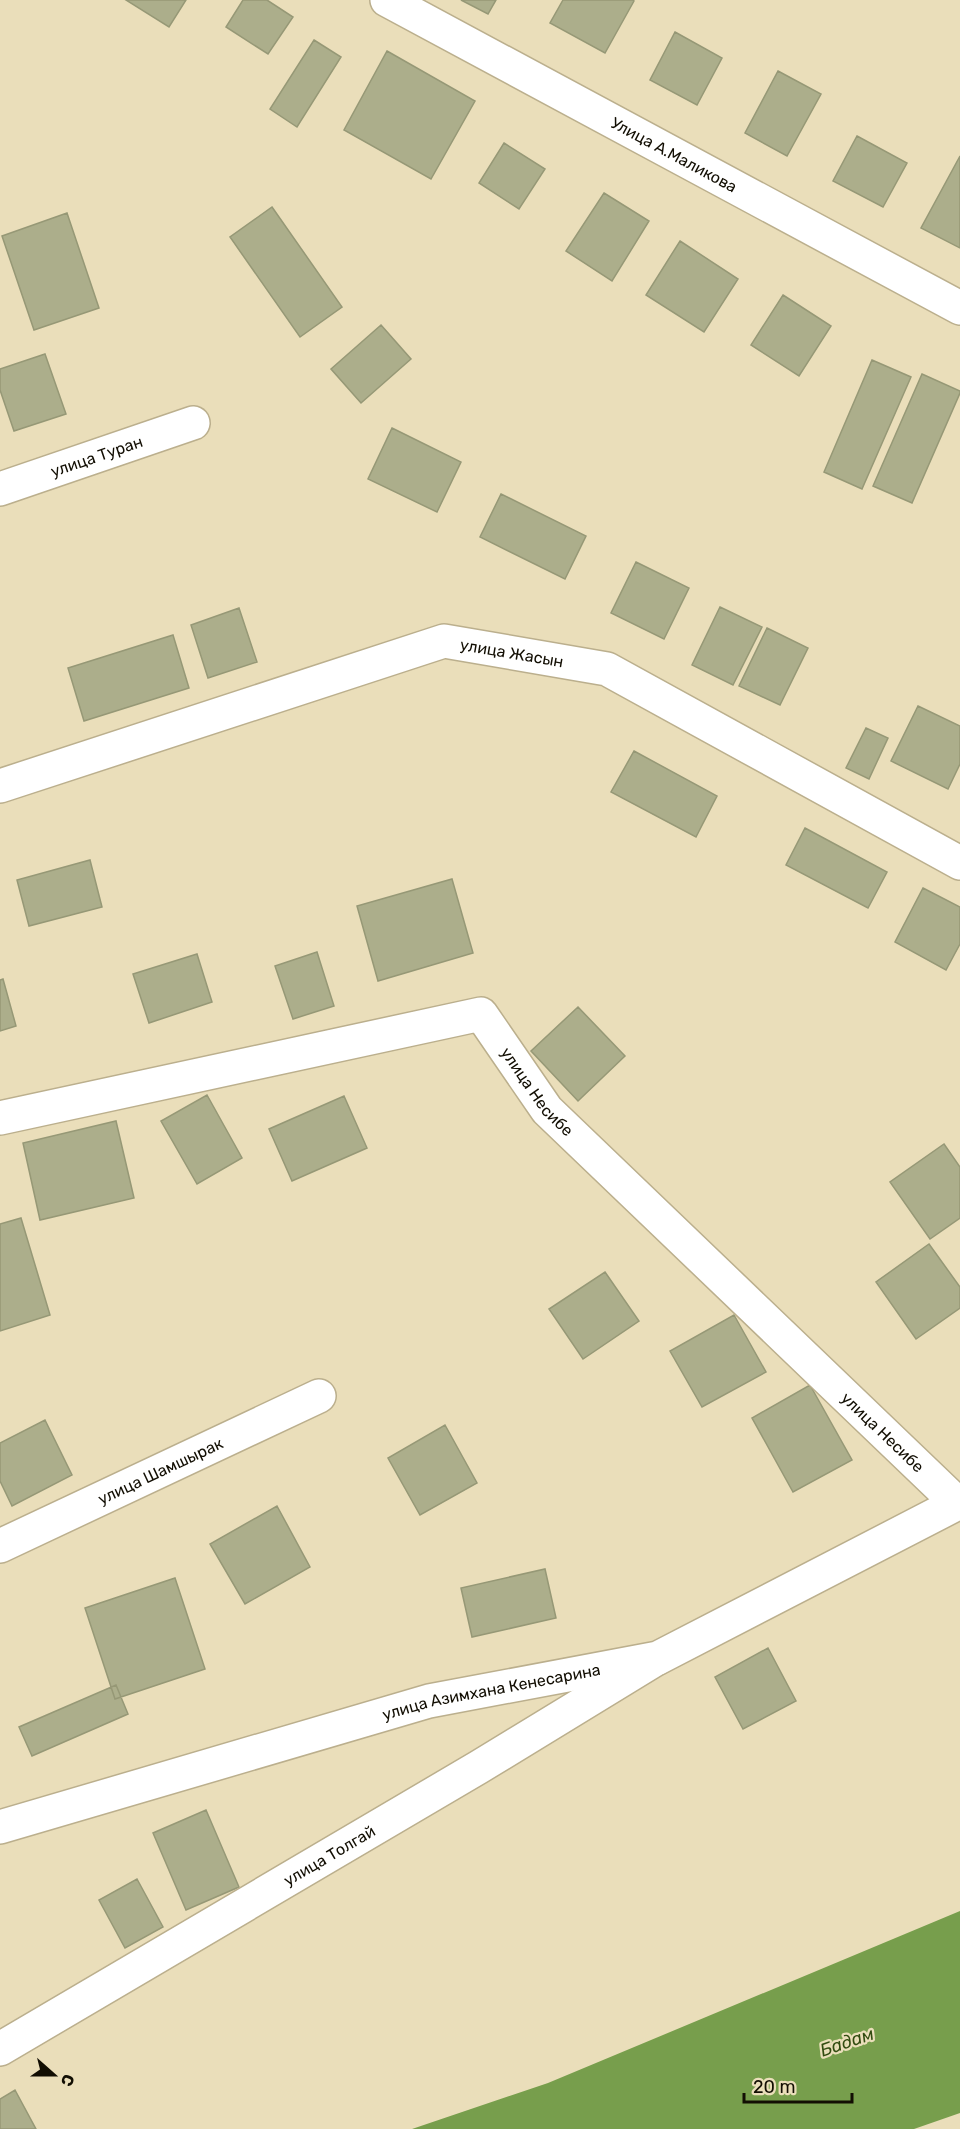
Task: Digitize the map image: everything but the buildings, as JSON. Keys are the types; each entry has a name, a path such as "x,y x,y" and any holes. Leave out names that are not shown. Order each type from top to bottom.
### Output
{"street":[{"name":"Улица А.Маликова","path":"387,0 960,308"},
{"name":"улица Туран","path":"0,489 193,423"},
{"name":"улица Жасын","path":"0,786 444,641 607,669 960,863"},
{"name":"улица Несибе","path":"0,1118 481,1014 547,1110 959,1502"},
{"name":"улица Шамшырак","path":"0,1546 319,1396"},
{"name":"улица Азимхана Кенесарина","path":"0,1827 429,1701 658,1658 959,1502"},
{"name":"улица Толгай","path":"0,2049 479,1767 658,1658"}],"water":[{"name":"Бадам","path":"960,1911 960,2113 914,2129 412,2129 548,2083"}]}
